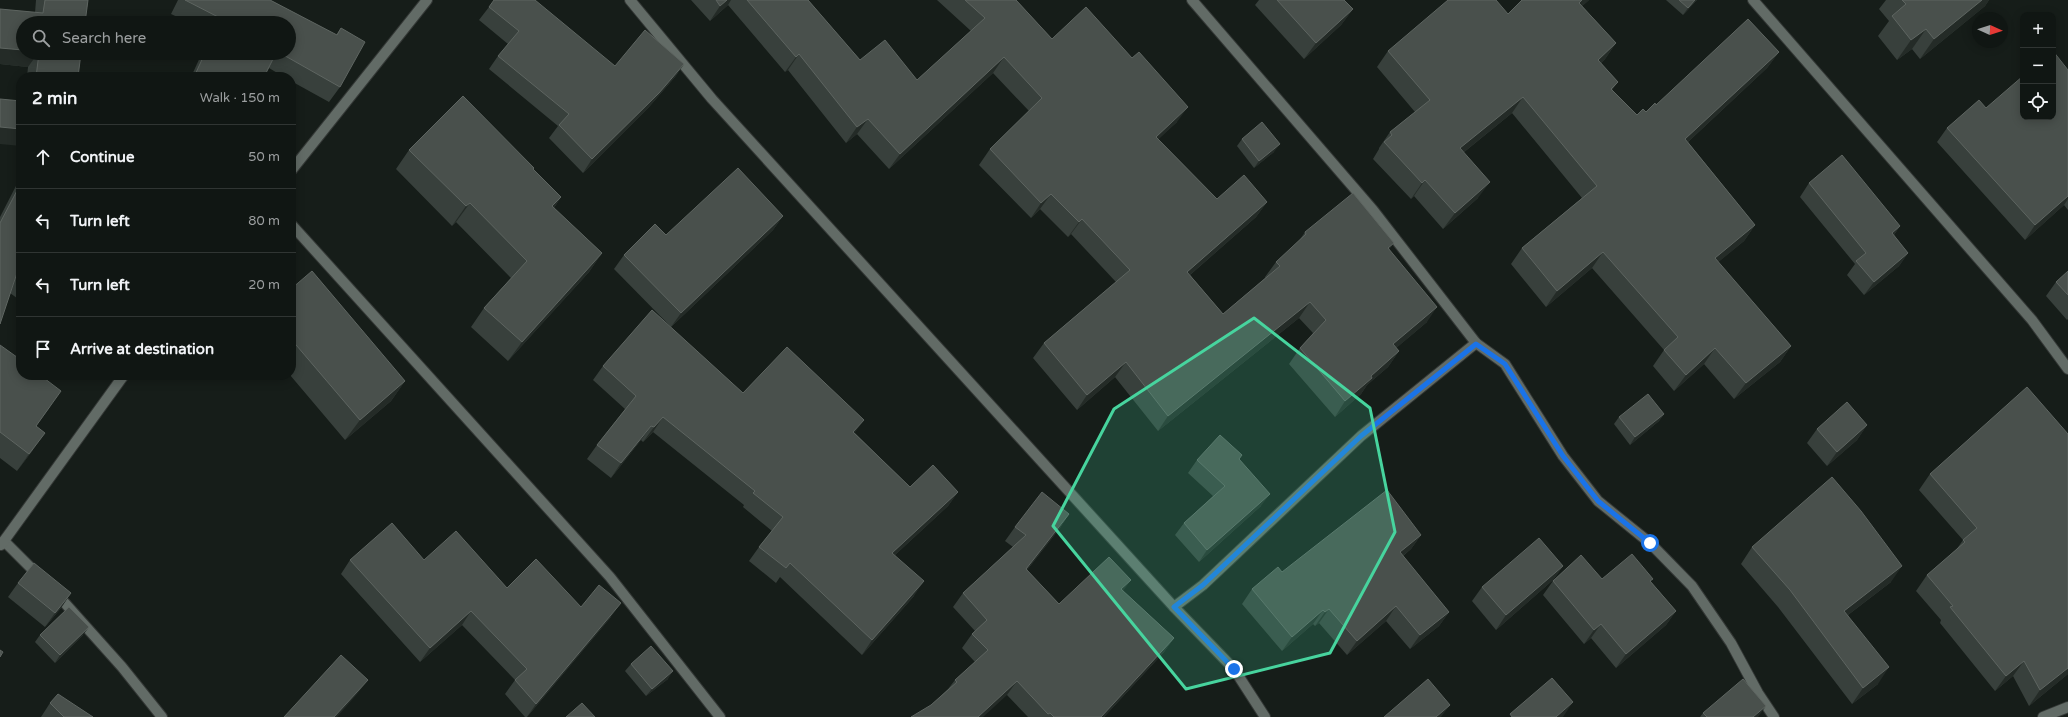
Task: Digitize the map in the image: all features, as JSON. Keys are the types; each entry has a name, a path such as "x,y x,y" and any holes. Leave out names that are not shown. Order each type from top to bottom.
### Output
{"street":[{"path":"296,165 426,0"},
{"path":"630,0 712,99 1174,607 1234,669 1265,717"},
{"path":"1192,0 1373,210 1476,344 1505,364 1563,456 1598,501 1650,543 1692,586 1731,643 1758,693 1774,717"},
{"path":"1753,0 2032,320 2068,369"},
{"path":"296,230 610,577 720,717"},
{"path":"1174,607 1203,585 1361,436 1476,344"},
{"path":"120,380 2,543 53,589 122,667 162,717"},
{"path":"2043,717 2068,707"}],"highlighted area":[{"path":"1254,318 1370,408 1395,532 1330,653 1186,689 1053,526 1114,409"}],"building":[{"path":"45,0 88,0 86,16 16,16 16,49 0,48 0,9 43,13"},
{"path":"185,0 270,0 337,35 341,28 365,42 340,87 292,60 296,60 296,16 216,16"},
{"path":"494,0 535,0 615,66 645,30 684,64 659,93 592,159 559,125 569,114 498,56 519,31 489,7"},
{"path":"716,0 727,0 720,6"},
{"path":"747,0 808,0 860,60 885,40 917,80 985,18 965,0 1016,0 1052,39 1086,7 1132,58 1139,52 1188,107 1156,137 1217,199 1244,175 1267,202 1187,272 1223,314 1280,266 1276,262 1306,234 1305,232 1353,193 1394,243 1388,248 1437,307 1393,344 1399,351 1371,376 1372,378 1345,401 1300,348 1326,320 1310,302 1168,416 1126,362 1087,395 1044,343 1130,270 1082,219 1079,222 1051,194 1041,203 990,149 1042,98 1004,57 900,154 868,119 857,127 799,54 796,57"},
{"path":"1277,0 1344,0 1353,9 1316,43"},
{"path":"1448,0 1496,0 1508,14 1522,0 1582,0 1579,3 1616,43 1598,60 1618,82 1611,89 1637,115 1643,109 1646,112 1655,103 1656,105 1748,19 1779,52 1685,139 1755,225 1715,258 1791,346 1746,383 1715,348 1686,375 1664,350 1678,337 1603,252 1557,291 1522,248 1597,186 1523,97 1460,148 1490,182 1455,213 1425,180 1422,183 1384,142 1392,135 1390,132 1430,100 1388,51"},
{"path":"1679,0 1695,0 1688,8"},
{"path":"1902,0 1982,0 1934,39 1926,29 1911,40 1892,16 1906,4"},
{"path":"2056,55 2068,70 2068,196 2035,225 1947,128 1979,100 1986,108 2020,79 2020,120 2056,120"},
{"path":"38,60 80,60 79,72 37,72"},
{"path":"202,60 272,60 266,72 196,72"},
{"path":"463,96 561,197 552,206 602,253 522,342 484,308 527,261 470,203 466,206 409,150"},
{"path":"0,99 16,101 16,129 0,127"},
{"path":"1262,122 1280,144 1259,161 1242,139"},
{"path":"1842,155 1900,226 1892,233 1908,253 1874,282 1856,261 1866,253 1809,183"},
{"path":"738,168 783,216 681,313 624,255 655,224 666,235"},
{"path":"16,193 16,276 0,324 0,223"},
{"path":"312,271 405,381 360,420 296,345 296,285"},
{"path":"2068,271 2068,295 2056,282"},
{"path":"652,310 743,393 787,347 864,420 853,432 910,487 933,465 958,492 892,553 924,581 872,640 790,563 786,568 759,547 783,517 753,493 755,491 663,417 654,427 651,426 621,463 597,445 636,396 603,366"},
{"path":"0,345 16,356 16,380 47,380 61,391 36,426 45,433 29,454 0,432"},
{"path":"2027,387 2068,434 2068,668 2040,690 2024,661 2006,676 1950,607 1953,606 1927,575 1965,542 1963,540 1977,528 1930,474"},
{"path":"1648,394 1664,414 1635,437 1619,417"},
{"path":"1847,402 1867,425 1837,452 1817,429"},
{"path":"1220,435 1242,455 1239,459 1270,494 1207,550 1184,523 1225,486 1197,460"},
{"path":"1832,477 1861,511 1902,566 1844,611 1889,667 1863,688 1790,590 1752,547"},
{"path":"1387,490 1421,535 1400,552 1449,612 1420,635 1396,606 1357,641 1329,609 1325,612 1323,610 1292,637 1252,589 1278,567 1282,572"},
{"path":"1042,492 1069,514 1026,569 1059,604 1109,557 1131,580 1121,589 1174,638 1101,717 1054,717 1050,713 1048,714 1017,681 978,717 911,717 931,705 957,682 955,680 988,650 972,634 987,620 963,593 1026,535 1015,527"},
{"path":"392,523 424,560 456,531 507,588 536,559 581,607 599,585 621,603 536,704 515,680 527,669 471,611 430,648 350,560"},
{"path":"1539,538 1563,566 1506,615 1482,587"},
{"path":"1632,554 1653,579 1650,581 1676,611 1626,654 1601,624 1594,630 1553,581 1581,555 1602,579"},
{"path":"34,563 71,593 55,613 18,583"},
{"path":"69,607 89,627 60,655 40,635"},
{"path":"651,646 673,671 652,689 631,664"},
{"path":"0,650 3,652 0,657"},
{"path":"341,655 368,680 334,717 284,717"},
{"path":"1552,678 1573,702 1556,717 1512,717 1510,714"},
{"path":"1428,679 1450,705 1436,717 1384,717"},
{"path":"1743,679 1766,706 1753,717 1707,717 1703,713"},
{"path":"58,694 93,717 64,717 50,703"},
{"path":"582,703 595,717 566,717"}],"route":[{"path":"1234,669 1174,607 1203,585 1361,436 1476,344 1505,364 1563,456 1598,501 1650,543"}]}
